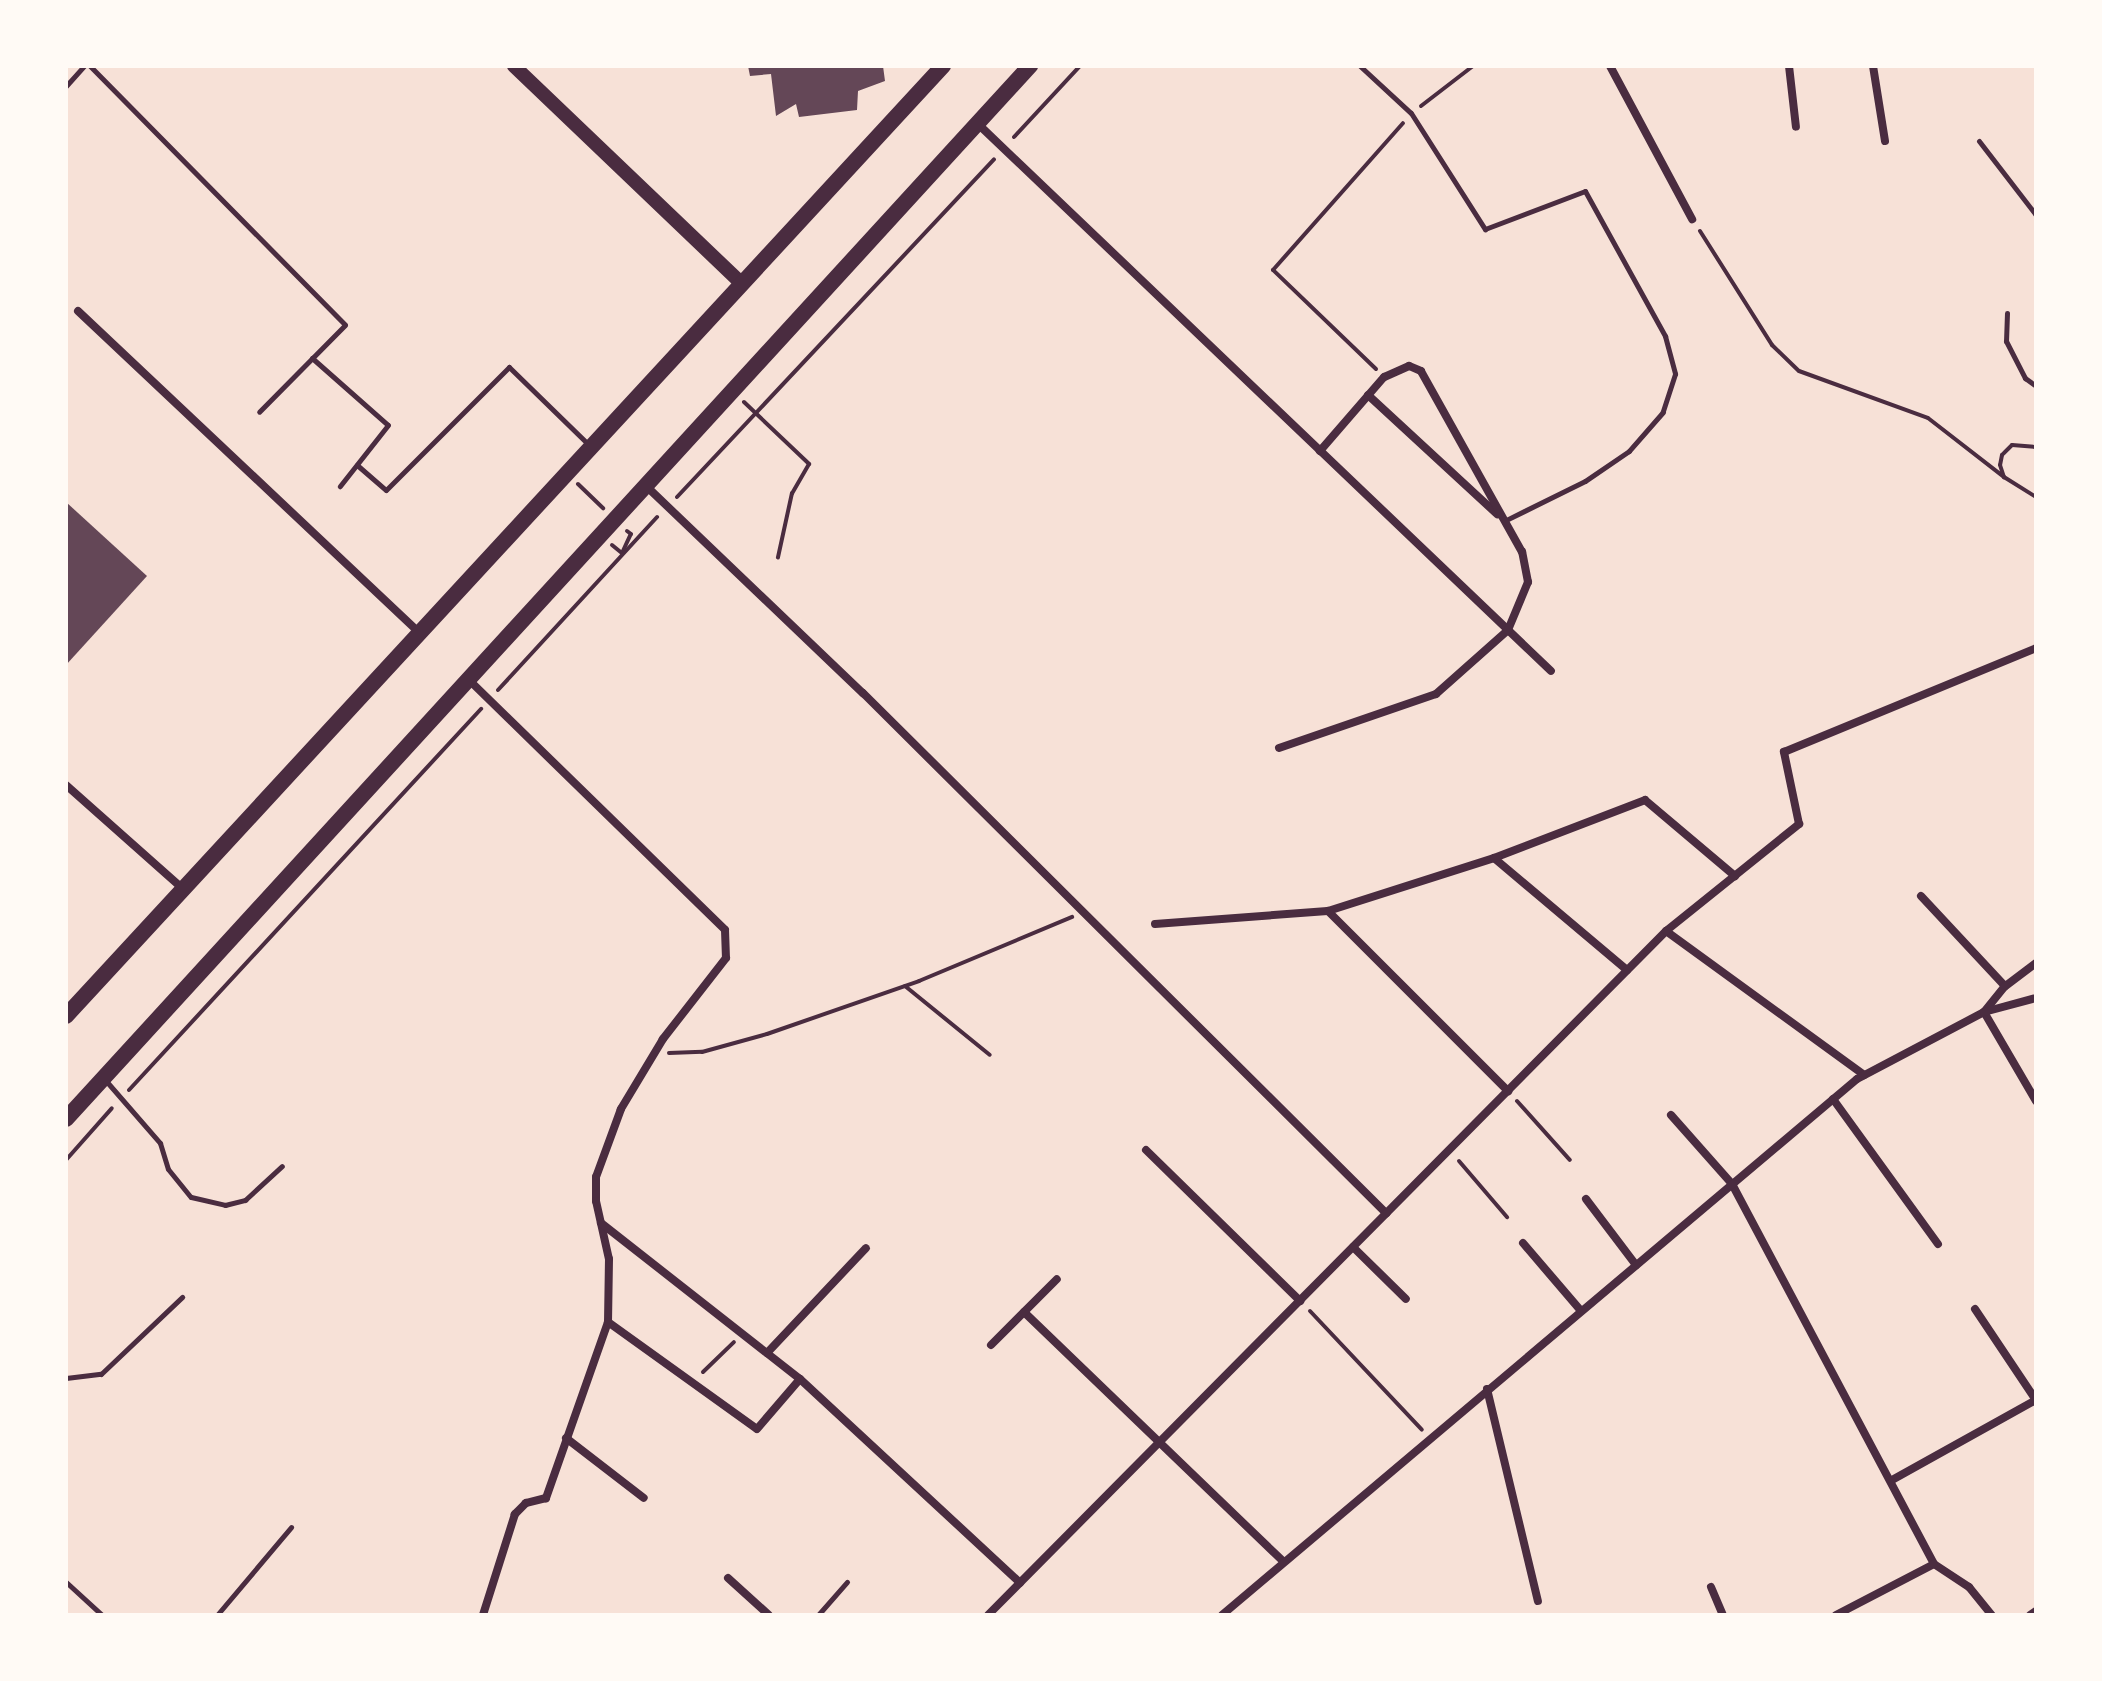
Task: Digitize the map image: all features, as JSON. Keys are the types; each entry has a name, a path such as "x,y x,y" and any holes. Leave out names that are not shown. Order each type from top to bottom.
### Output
{"main road":[{"path":"66,1016 943,66"},
{"path":"66,1119 643,483 1030,66"}],"street":[{"path":"514,66 742,284"},
{"path":"1610,66 1692,219"},
{"path":"1789,66 1796,127"},
{"path":"1873,66 1885,141"},
{"path":"978,124 1551,671"},
{"path":"78,311 420,633"},
{"path":"1279,748 1436,694 1508,630 1528,582 1522,552 1421,371 1409,366 1384,377 1320,451"},
{"path":"1368,395 1504,521"},
{"path":"643,483 1386,1213"},
{"path":"988,1615 1666,931 1799,824 1784,752 2036,648"},
{"path":"466,677 725,930 726,958 655,1053 621,1109 596,1177 600,1223 609,1259 608,1322 546,1498 526,1503 515,1514 483,1615"},
{"path":"66,785 183,889"},
{"path":"1155,924 1328,911 1494,858 1645,800 1735,876"},
{"path":"1494,858 1627,970"},
{"path":"1921,896 2005,986"},
{"path":"1328,911 1508,1091"},
{"path":"1666,931 1864,1075"},
{"path":"1984,1012 2005,986 2036,963"},
{"path":"1222,1615 1282,1560 1864,1075 1984,1012 2036,998"},
{"path":"1984,1012 2036,1101"},
{"path":"1833,1099 1938,1244"},
{"path":"1671,1115 1732,1184 1934,1564 1969,1587 1992,1615"},
{"path":"1146,1150 1300,1301"},
{"path":"1586,1199 1636,1265"},
{"path":"600,1223 800,1379 1020,1583"},
{"path":"1523,1243 1581,1311"},
{"path":"1353,1247 1406,1299"},
{"path":"767,1353 866,1248"},
{"path":"991,1345 1057,1279"},
{"path":"1892,1480 2036,1400 1975,1309"},
{"path":"1024,1312 1157,1445 1282,1560"},
{"path":"608,1322 757,1429 800,1379"},
{"path":"1487,1389 1538,1601"},
{"path":"566,1438 644,1498"},
{"path":"1836,1615 1934,1564"},
{"path":"728,1578 769,1615"},
{"path":"1711,1587 1723,1615"},
{"path":"2030,1615 2036,1611"}],"lane":[{"path":"66,86 87,66 345,325 259,412"},
{"path":"1360,66 1411,113 1485,229 1585,191 1665,336 1675,374 1663,412 1629,451 1585,481 1504,521"},
{"path":"1979,141 2036,215"},
{"path":"2007,313 2006,341 2025,378 2036,386"},
{"path":"312,358 388,425 340,486"},
{"path":"357,465 386,490 509,367 592,447"},
{"path":"104,1078 160,1143 178,1185 206,1204 245,1200 282,1166"},
{"path":"66,1378 101,1374 182,1297"},
{"path":"217,1615 291,1527"},
{"path":"66,1582 102,1615"},
{"path":"818,1615 847,1582"}],"path":[{"path":"66,1160 622,553 1080,66"},
{"path":"1384,377 1273,270 1411,113 1473,66"},
{"path":"1692,219 1772,345 1799,371 1928,418 2004,477 2036,497"},
{"path":"731,390 809,464 792,493 778,557"},
{"path":"2004,477 2002,455 2012,445 2036,447"},
{"path":"576,483 609,514"},
{"path":"620,524 631,534 622,553"},
{"path":"655,1053 702,1052 905,986 1082,912"},
{"path":"905,986 990,1055"},
{"path":"1508,1091 1570,1160"},
{"path":"1449,1150 1507,1217"},
{"path":"1300,1301 1429,1437"},
{"path":"692,1382 741,1335"}],"building":[{"path":"748,66 883,66 885,81 858,91 857,110 799,117 796,104 776,116 771,74 750,76"},
{"path":"66,502 147,576 66,665"}]}
